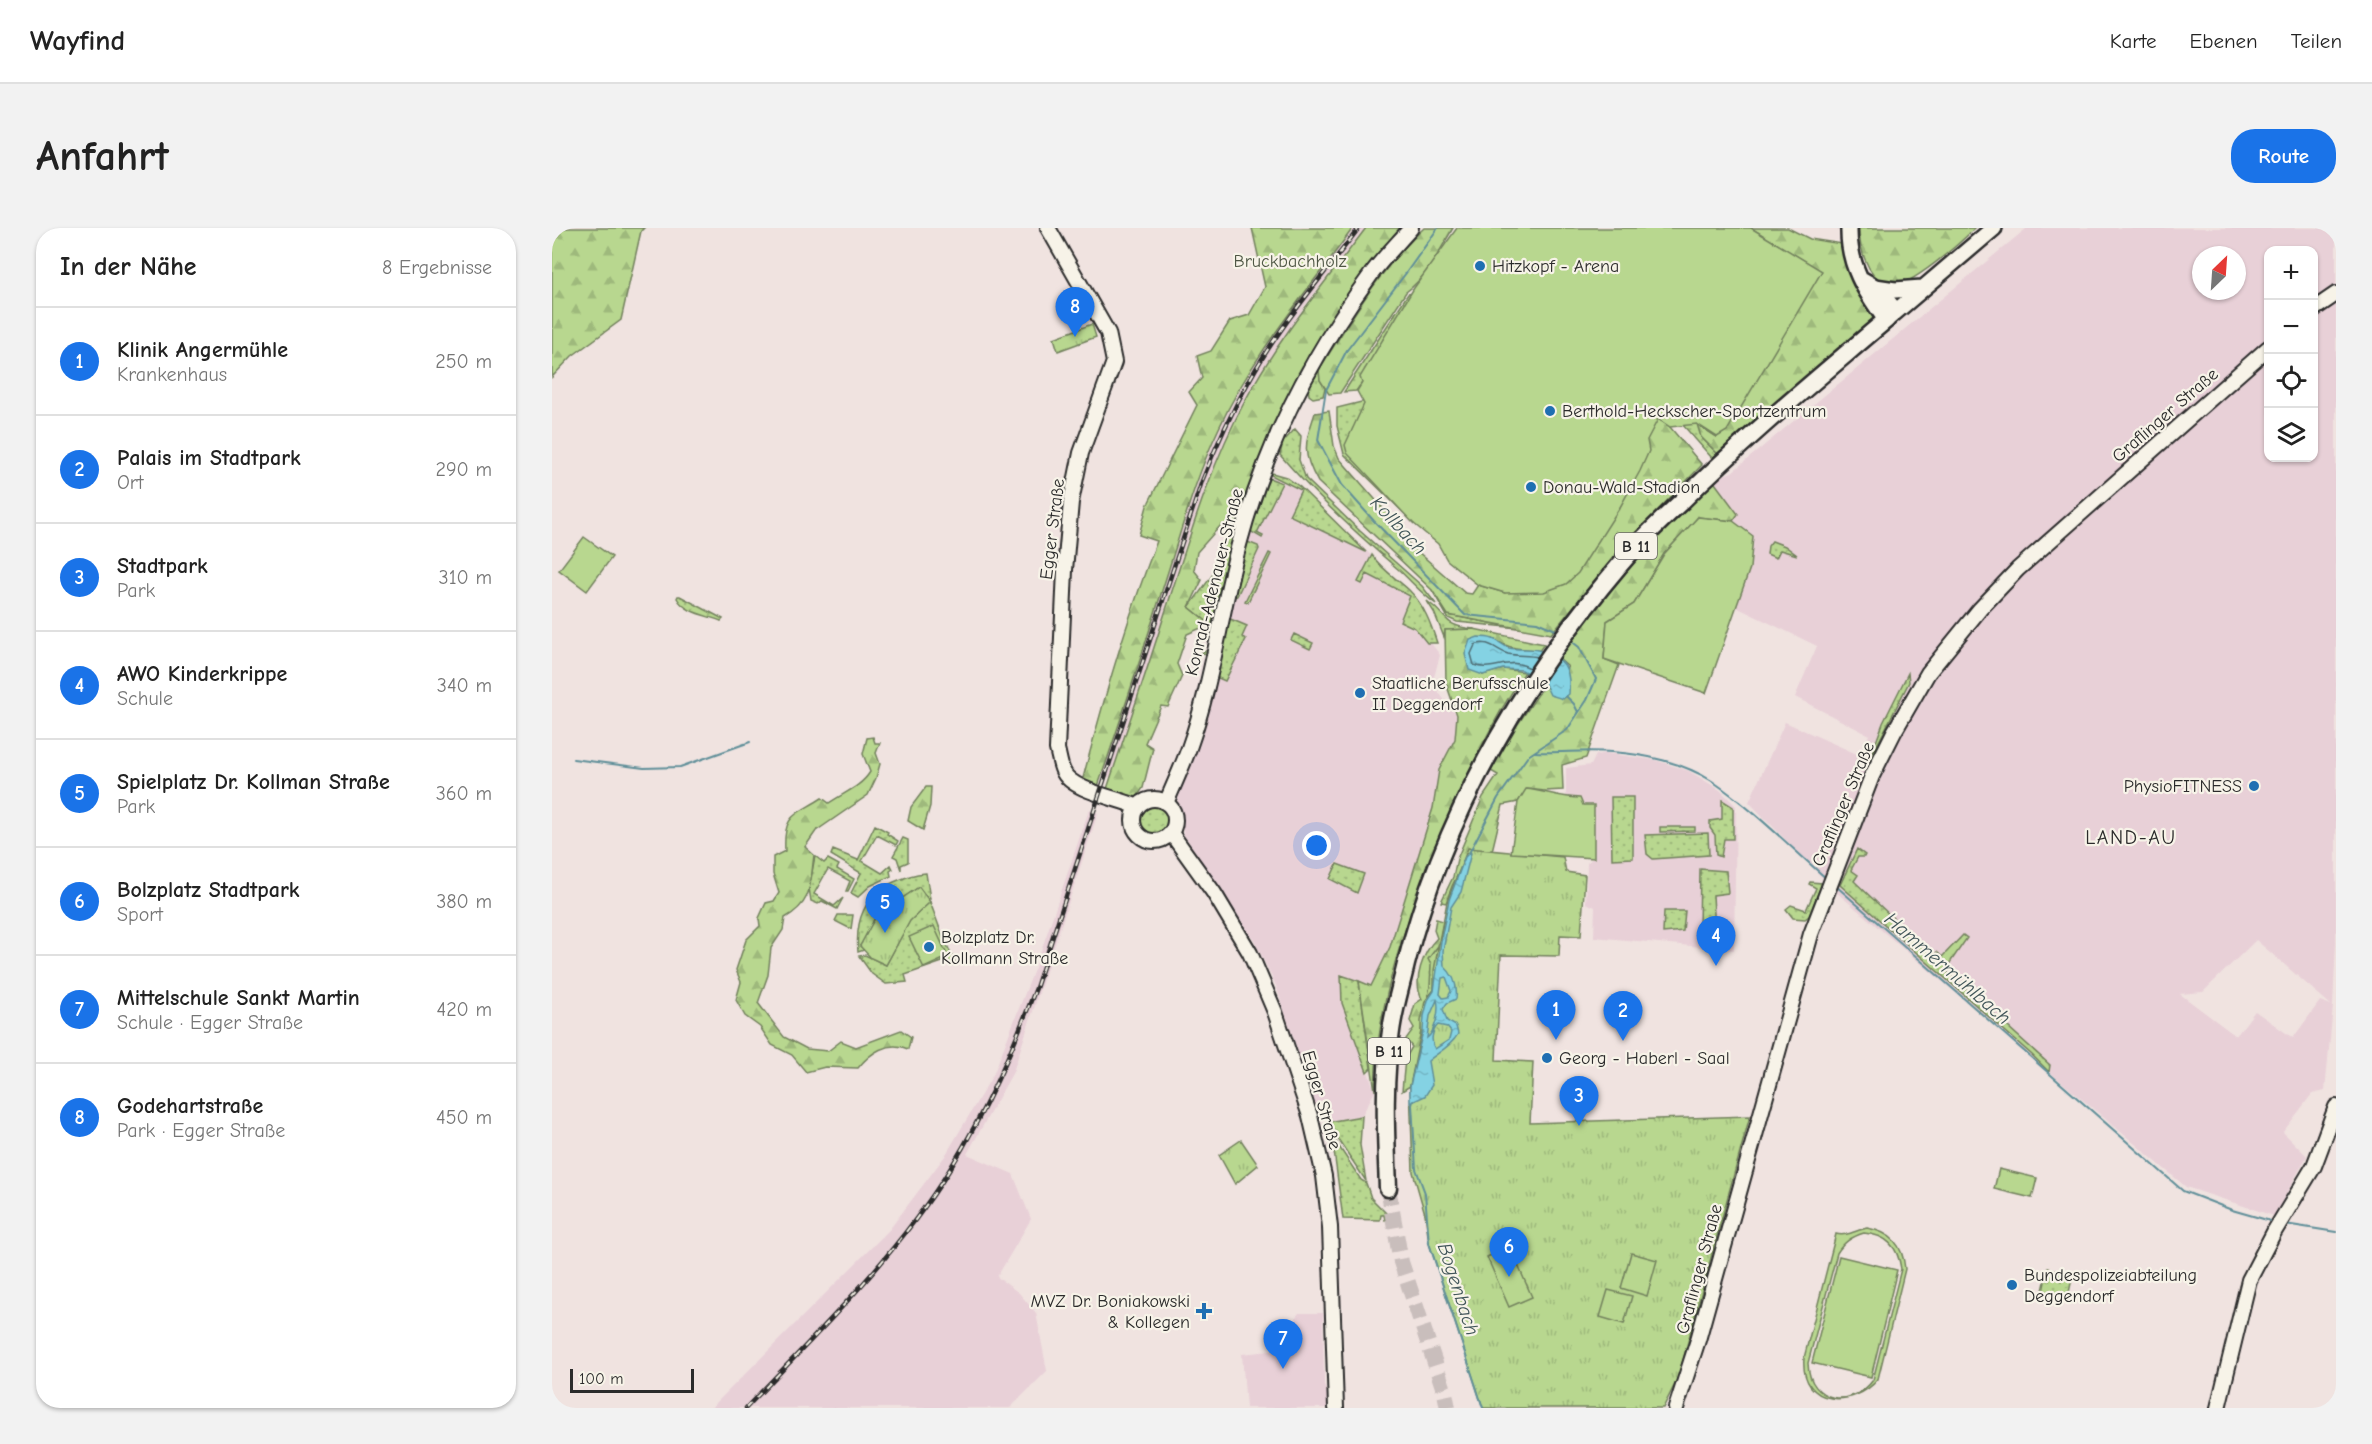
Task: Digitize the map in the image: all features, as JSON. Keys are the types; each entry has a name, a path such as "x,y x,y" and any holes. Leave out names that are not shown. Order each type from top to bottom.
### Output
{"highway":[{"name":"B 11","path":"1388,1188 1385,1133 1386,1078 1391,1029 1418,918 1441,855 1464,803 1504,727 1533,680 1575,622 1638,544 1704,478 1891,315"}],"main road":[{"path":"1849,228 1849,247 1853,264 1865,291 1891,315"},
{"name":"B 11","path":"1891,315 1994,228"},
{"path":"1861,279 1875,287 1895,290 1922,288"},
{"path":"1875,287 1891,315"}],"street":[{"name":"Egger Straße","path":"1048,228 1108,333 1114,362 1081,453 1071,502 1065,570 1057,749 1064,773 1069,779 1089,790 1138,807 1148,800 1166,802"},
{"name":"Konrad-Adenauer-Straße","path":"1166,802 1190,747 1206,692 1240,539 1269,455 1290,408 1322,348 1373,272 1411,228"},
{"path":"2318,306 2336,294"},
{"name":"Graflinger Straße","path":"1676,1408 1698,1340 1810,934 1872,776 1904,713 1928,673 1980,609 2042,548 2264,352"},
{"path":"1138,807 1134,826 1142,837 1154,841 1171,833 1175,820 1171,807 1166,802"},
{"name":"Egger Straße","path":"1171,833 1214,893 1250,953 1275,1012 1311,1116 1324,1176 1330,1227 1336,1408"},
{"path":"2218,1408 2249,1280 2280,1222 2307,1179 2321,1151 2336,1107"}],"shaded area":[{"path":"1353,228 1366,228 1304,307 1258,377 1233,425 1184,549 1165,615 1111,778 1102,775 1186,513 1219,427 1260,354 1309,284"},
{"path":"2027,228 2336,228 2336,942 2333,1006 2325,1091 2312,1094 2283,1132 2307,1156 2274,1216 2186,1187 1836,892 1749,802 1785,722 1859,755 1869,735 1795,697 1817,646 1736,607 1750,568 1753,537 1733,521 1738,514 1712,479 1732,472","holes":["2256,940 2331,1005 2320,1001 2293,1038 2255,1011 2236,1036 2180,994 2203,992"]},
{"path":"1269,474 1301,490 1412,597 1406,610 1440,655 1434,677 1439,693 1457,715 1455,739 1439,770 1433,808 1390,947 1371,986 1342,975 1342,1003 1375,1091 1362,1115 1329,1121 1315,1103 1276,986 1254,940 1184,835 1182,828 1184,818 1177,802 1197,748 1211,695 1240,551"},
{"path":"1606,753 1655,760 1689,771 1720,790 1736,806 1734,950 1594,937 1595,907 1586,903 1587,863 1594,857 1594,805 1583,805 1580,798 1566,798 1566,768 1591,765 1596,755"},
{"path":"1089,810 1098,813 1013,1072 967,1154 1013,1174 1031,1219 997,1277 1019,1293 1036,1313 1047,1371 1010,1408 711,1408 889,1230 945,1156 994,1073 1039,957"},
{"path":"1299,1313 1323,1313 1324,1384 1328,1408 1246,1408 1242,1354 1297,1348 1296,1317"}],"green space":[{"path":"552,228 644,228 641,231 621,320 572,356 552,377"},
{"name":"Bruckbachholz","path":"1252,228 1353,228 1264,349 1219,428 1190,502 1098,786 1082,782 1116,661 1157,541 1139,535 1147,506 1197,405 1189,392 1202,378 1197,356 1211,351 1230,321 1249,315 1265,287"},
{"path":"1366,228 1401,228 1338,311 1298,377 1266,447 1237,529 1221,525 1197,552 1194,570 1202,580 1189,607 1210,624 1187,634 1177,664 1182,676 1168,707 1161,706 1145,743 1153,748 1143,788 1137,797 1107,789 1200,506 1233,425 1273,354"},
{"path":"1424,228 1453,228 1432,263 1414,286 1406,292 1340,393 1329,394 1320,380 1319,370 1380,278"},
{"name":"Berthold-Heckscher-Sportzentrum","path":"1457,228 1751,228 1822,271 1727,431 1717,437 1697,424 1670,427 1658,419 1647,440 1649,451 1640,471 1578,573 1566,584 1544,592 1505,593 1478,585 1447,560 1438,544 1413,523 1347,453 1345,445 1364,404 1357,391 1362,383 1360,377 1414,288"},
{"path":"1751,228 1788,228 1810,239 1842,244 1847,264 1872,307 1873,321 1718,454 1701,437 1697,424 1717,437 1821,271"},
{"path":"1859,228 1975,228 1922,273 1899,285 1890,286 1878,279 1869,268 1861,249"},
{"path":"1414,293 1362,383 1356,391 1344,392 1408,294"},
{"path":"1092,324 1096,337 1058,351 1054,338"},
{"path":"1319,370 1320,380 1325,388 1323,396 1313,398 1309,395 1308,388"},
{"path":"1378,398 1410,519 1344,454 1337,426 1337,408"},
{"path":"1329,411 1334,446 1339,458 1395,522 1409,544 1465,593 1472,594 1478,585 1505,593 1620,507 1648,452 1646,440 1658,419 1670,427 1702,465 1624,545 1551,634 1448,615 1432,590 1318,482 1309,463 1307,440 1315,413"},
{"path":"1674,415 1722,428 1701,437 1718,454 1712,458"},
{"path":"1295,429 1301,436 1299,460 1306,479 1422,586 1436,604 1337,515 1280,455 1283,442"},
{"path":"1272,473 1286,477 1300,487 1366,552 1289,515 1301,490 1271,475"},
{"path":"1269,478 1282,483 1257,533 1263,536 1262,538 1250,531"},
{"path":"1712,479 1738,514 1733,521 1698,517 1664,554 1634,604 1607,621 1604,659 1619,665 1586,758 1562,765 1563,790 1527,789 1518,802 1503,805 1492,851 1470,850 1446,903 1441,902 1453,877 1457,859 1483,797 1498,775 1491,771 1518,724 1545,684 1568,667 1559,659 1589,613 1604,599 1633,559"},
{"path":"1698,517 1733,521 1753,536 1750,568 1706,693 1604,659 1607,621 1634,604 1664,554"},
{"path":"1229,527 1237,529 1208,654 1202,653 1202,651 1207,651 1210,639 1205,638 1210,624 1189,607 1219,566"},
{"path":"584,537 612,557 587,591 559,570"},
{"path":"1245,541 1258,546 1259,549 1237,596 1232,598"},
{"path":"1772,541 1785,546 1797,555 1780,550 1776,558 1767,554 1768,546"},
{"path":"1269,553 1271,554 1248,602 1245,601"},
{"path":"1372,555 1419,602 1437,643 1427,643 1415,628 1400,621 1410,596 1367,574 1362,584 1358,582"},
{"path":"1432,590 1448,615 1518,628 1457,622 1448,618"},
{"path":"678,596 723,619 721,621 690,610 681,603"},
{"path":"1427,601 1456,626 1474,629 1445,630 1444,637"},
{"path":"1228,618 1247,626 1242,637 1246,639 1225,681 1216,677"},
{"path":"1474,629 1544,644 1539,651 1511,647 1493,639 1483,675 1503,669 1525,672 1488,734 1467,778 1411,914 1395,963 1383,1012 1377,1050 1375,1091 1359,981 1371,986 1390,947 1433,808 1439,770 1455,739 1457,715 1446,683 1445,630"},
{"path":"1294,634 1313,643 1310,649 1291,640"},
{"path":"1908,673 1909,682 1869,761 1883,723"},
{"path":"873,737 875,743 880,743 876,753 880,764 876,778 868,795 816,831 805,847 814,855 808,892 801,906 785,918 783,930 771,948 768,975 758,1003 784,1037 807,1049 828,1051 841,1041 856,1047 901,1030 911,1037 908,1049 887,1047 868,1057 858,1068 825,1067 806,1072 792,1055 772,1045 760,1027 745,1016 736,1000 741,982 736,970 746,940 760,926 759,918 766,903 774,901 779,893 773,874 773,857 785,851 788,823 797,813 822,798 829,803 862,782 870,772 863,754 867,738"},
{"path":"926,787 931,787 930,806 923,830 908,821 911,807"},
{"path":"1526,789 1580,798 1583,805 1594,805 1594,858 1511,853 1518,802"},
{"path":"1611,797 1633,797 1633,858 1612,859"},
{"path":"1722,800 1733,807 1733,839 1724,839 1721,857 1716,855 1715,835 1710,828 1710,821 1722,819"},
{"path":"1155,805 1161,806 1169,814 1169,826 1161,834 1155,835 1149,834 1141,826 1140,820 1141,814 1149,806"},
{"path":"875,825 898,841 896,845 877,835 862,861 882,873 891,865 893,869 890,871 891,876 870,886 858,897 851,893 861,873 831,855 833,850 858,860"},
{"path":"1660,827 1695,827 1695,831 1660,832"},
{"path":"1708,833 1709,855 1653,859 1647,854 1645,835"},
{"path":"903,838 908,840 908,862 901,865 901,870 897,858 893,856"},
{"path":"1468,848 1563,857 1566,872 1585,875 1581,936 1560,935 1559,956 1501,955 1496,1060 1533,1062 1530,1123 1750,1116 1678,1378 1663,1408 1483,1408 1429,1243 1425,1214 1413,1172 1410,1086 1421,1038 1421,1021 1425,1001 1434,990 1434,970 1447,902"},
{"path":"1857,849 1865,855 1858,857 1851,870 1858,875 1854,881 1933,956 1937,952 1942,957 1963,935 1967,938 1945,970 2050,1065 2049,1072 1840,885"},
{"path":"815,856 824,863 828,859 839,865 837,869 854,879 846,891 850,881 828,869 814,894 834,906 843,898 837,909 822,901 818,904 811,901 809,888"},
{"path":"1337,864 1364,874 1357,893 1330,879"},
{"path":"1700,869 1726,871 1728,893 1713,895 1715,932 1699,930"},
{"path":"926,873 930,899 919,887 892,905 860,946 864,950 858,952 860,919 875,894 894,882"},
{"path":"1810,882 1822,883 1809,916 1805,919 1793,918 1786,909 1791,905 1806,910 1816,888 1809,884"},
{"path":"919,887 930,902 910,921 886,965 871,958 860,946 883,903 892,905"},
{"path":"930,902 956,964 952,965 948,960 905,975 907,982 886,984 872,974 859,956 865,955 886,965 910,920"},
{"path":"1664,911 1685,911 1683,931 1663,933"},
{"path":"838,915 853,915 851,929 835,921"},
{"path":"1436,919 1443,921 1438,946 1428,959 1431,965 1430,986 1410,1086 1402,1091 1405,1059 1412,1047 1406,1039 1414,1028 1410,1021 1415,1004 1422,999 1418,984 1420,967 1427,951 1437,938 1434,930"},
{"name":"Bolzplatz Dr. Kollmann Straße","path":"934,926 948,957 924,968 909,937"},
{"path":"1438,946 1434,990 1425,1001 1430,986 1428,959"},
{"path":"1341,975 1359,981 1371,1068 1367,1072 1342,1003"},
{"path":"1362,1116 1360,1145 1366,1181 1328,1124 1328,1122"},
{"path":"1332,1136 1361,1180 1366,1183 1371,1198 1391,1218 1385,1220 1384,1215 1381,1215 1380,1220 1343,1219"},
{"path":"1241,1140 1258,1165 1235,1184 1219,1155"},
{"path":"1999,1169 2037,1178 2032,1198 1994,1189"},
{"path":"1867,1228 1889,1236 1902,1253 1905,1269 1878,1379 1868,1388 1850,1396 1865,1389 1873,1380 1901,1269 1897,1254 1890,1243 1872,1234 1864,1233 1852,1238 1837,1253 1808,1363 1810,1377 1816,1387 1824,1394 1843,1398 1831,1398 1820,1394 1811,1386 1805,1374 1804,1358 1836,1234 1848,1234"},
{"path":"1510,1247 1532,1297 1509,1307 1487,1257"},
{"path":"1631,1253 1657,1260 1647,1296 1621,1288"},
{"path":"1839,1256 1897,1270 1871,1377 1812,1363"},
{"path":"2048,1268 2073,1274 2068,1297 2043,1291"},
{"path":"1608,1290 1632,1296 1624,1324 1600,1317"}],"water":[{"path":"1478,637 1493,639 1509,648 1538,650 1554,656 1564,664 1567,670 1569,694 1563,699 1550,695 1545,684 1522,670 1503,669 1483,675 1469,670 1465,654 1470,640"},
{"path":"1471,853 1461,892 1451,907 1443,951 1444,966 1454,981 1456,999 1447,1003 1443,1009 1447,1021 1456,1026 1458,1034 1449,1045 1428,1061 1432,1085 1425,1096 1410,1103 1410,1086 1428,1000 1434,991 1449,900 1465,857","holes":["1446,977 1451,991 1448,997 1443,998 1440,994 1442,978","1437,1000 1436,1020 1427,1038 1430,1016","1438,1025 1447,1027 1451,1032 1449,1040 1435,1049 1432,1039"]}],"waterway":[{"name":"Kollbach","path":"1438,228 1347,350 1326,390 1318,440 1342,485 1465,615 1537,622 1558,631"},
{"name":"Kollbach","path":"1469,853 1498,798 1528,756 1567,730 1587,700 1596,679 1579,647 1570,640"},
{"path":"1566,696 1578,712"},
{"path":"573,759 644,768 680,767 750,742"},
{"name":"Hammermühlbach","path":"1535,752 1625,753 1664,760 1689,769 1712,781 1742,803 1827,879"},
{"name":"Hammermühlbach","path":"1836,886 2183,1191 2232,1210 2274,1222"},
{"name":"Bogenbach","path":"1413,1101 1416,1169 1425,1193 1429,1243 1483,1408"},
{"name":"Hammermühlbach","path":"2285,1224 2336,1232"}],"tunnel":[{"path":"1388,1188 1401,1262 1448,1408"}],"railway":[{"path":"746,1408 828,1322 905,1233 950,1169 987,1103 1036,988 1202,481 1213,455 1242,393 1261,361 1301,303 1359,228"}],"place":[{"name":"Hitzkopf - Arena","path":"1480,266"},
{"name":"Godehartstraße","path":"1075,337"},
{"name":"Berthold-Heckscher-Sportzentrum","path":"1550,411"},
{"name":"Donau-Wald-Stadion","path":"1531,487"},
{"name":"Staatliche Berufsschule II Deggendorf","path":"1360,693"},
{"name":"PhysioFITNESS","path":"2254,786"},
{"name":"Spielplatz Dr. Kollman Straße","path":"885,933"},
{"name":"Bolzplatz Dr. Kollmann Straße","path":"929,947"},
{"name":"AWO Kinderkrippe","path":"1716,966"},
{"name":"Klinik Angermühle","path":"1556,1040"},
{"name":"Palais im Stadtpark","path":"1623,1041"},
{"name":"Georg - Haberl - Saal","path":"1547,1058"},
{"name":"Stadtpark","path":"1579,1126"},
{"name":"Bolzplatz Stadtpark","path":"1509,1277"},
{"name":"Bundespolizeiabteilung Deggendorf","path":"2012,1285"},
{"name":"MVZ Dr. Boniakowski & Kollegen","path":"1204,1311"},
{"name":"Mittelschule Sankt Martin","path":"1283,1369"}],"district":[{"name":"LAND-AU","path":"2131,837"}]}
